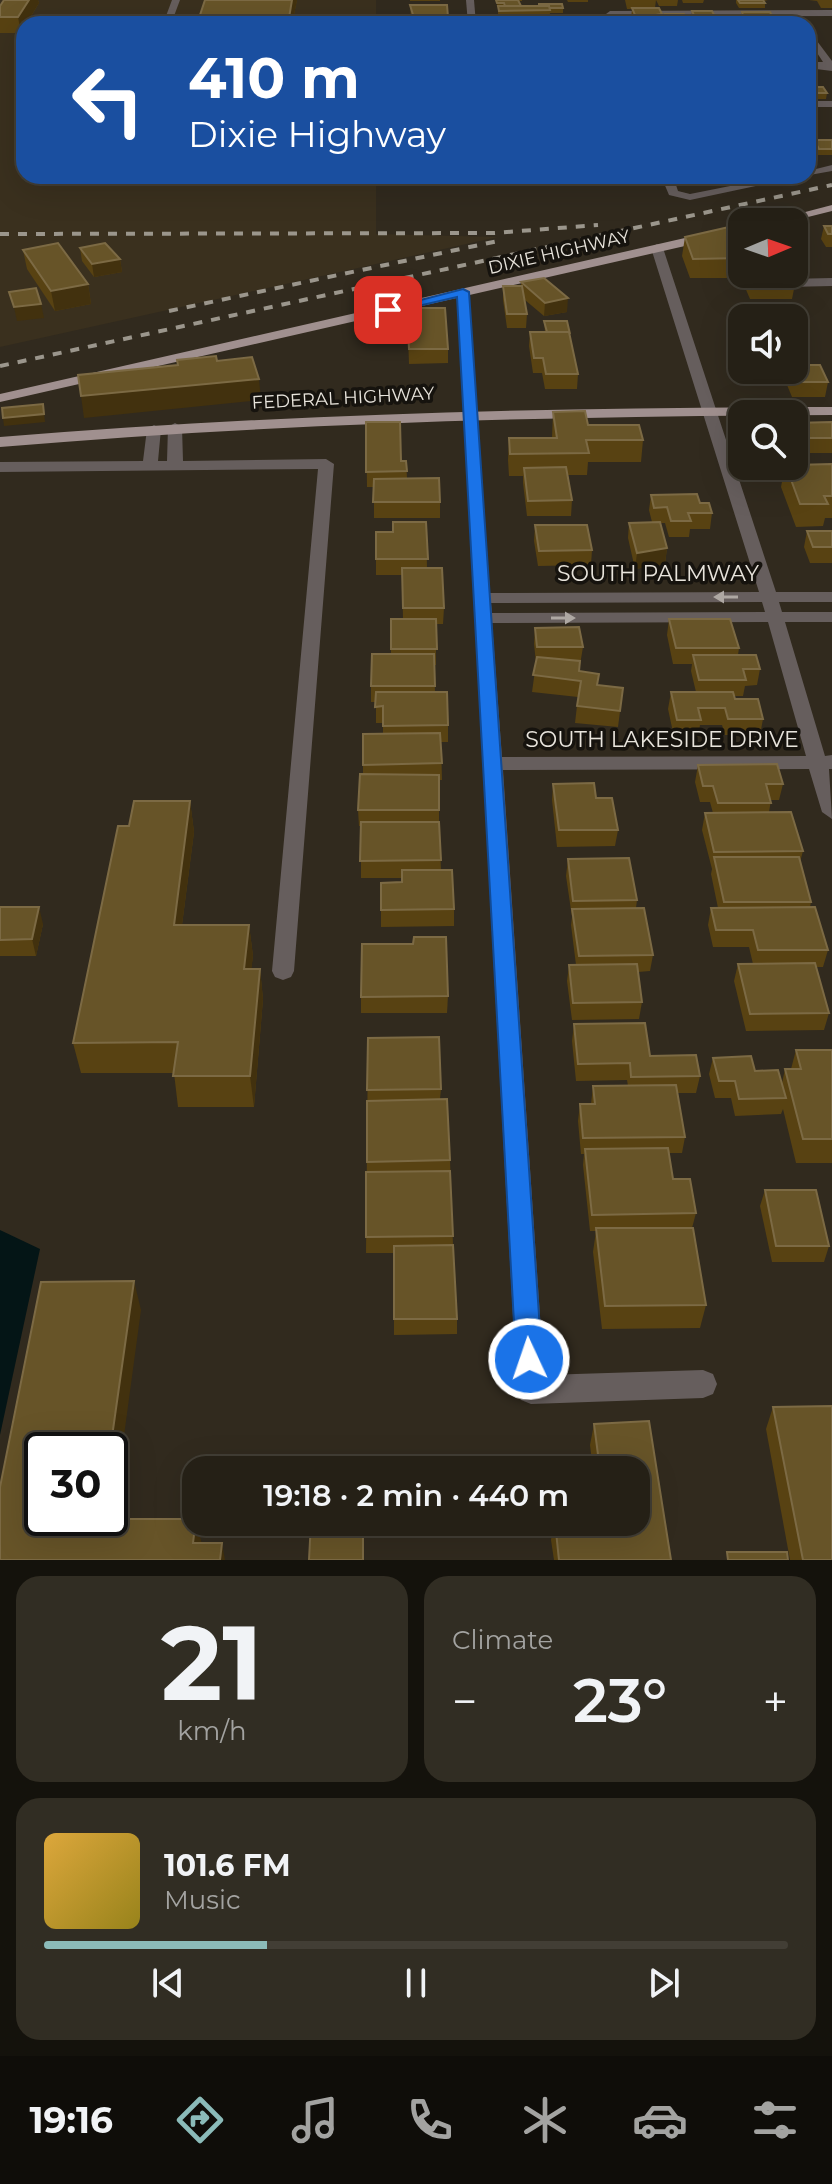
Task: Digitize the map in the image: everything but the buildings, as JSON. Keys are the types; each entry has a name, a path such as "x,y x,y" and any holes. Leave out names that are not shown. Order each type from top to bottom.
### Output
{"main road":[{"path":"808,214 832,208"},
{"name":"DIXIE HIGHWAY","path":"0,398 728,232"},
{"name":"FEDERAL HIGHWAY","path":"0,442 175,427 471,413 832,411"}],"street":[{"path":"606,0 610,14 832,13"},
{"path":"787,0 798,16"},
{"path":"816,44 831,66"},
{"path":"670,184 673,193 690,197 756,184"},
{"path":"657,248 774,617 824,762 832,812"},
{"path":"808,283 832,282"},
{"path":"463,292 531,1390 703,1384"},
{"path":"175,427 175,464"},
{"path":"150,465 154,429"},
{"path":"0,467 326,464 283,971"},
{"name":"SOUTH PALMWAY","path":"484,598 832,597"},
{"name":"SOUTH PALMWAY","path":"485,618 832,617"},
{"name":"SOUTH LAKESIDE DRIVE","path":"492,764 824,762"}],"shaded area":[{"path":"0,0 376,0 376,16 16,16 16,184 376,184 376,234 498,237 0,347"},
{"path":"0,1230 40,1249 0,1435"}],"railway":[{"path":"0,366 832,185"},
{"path":"0,234 494,233 598,225"},
{"path":"169,311 498,241"}],"route":[{"path":"388,310 463,292 529,1359"}]}
